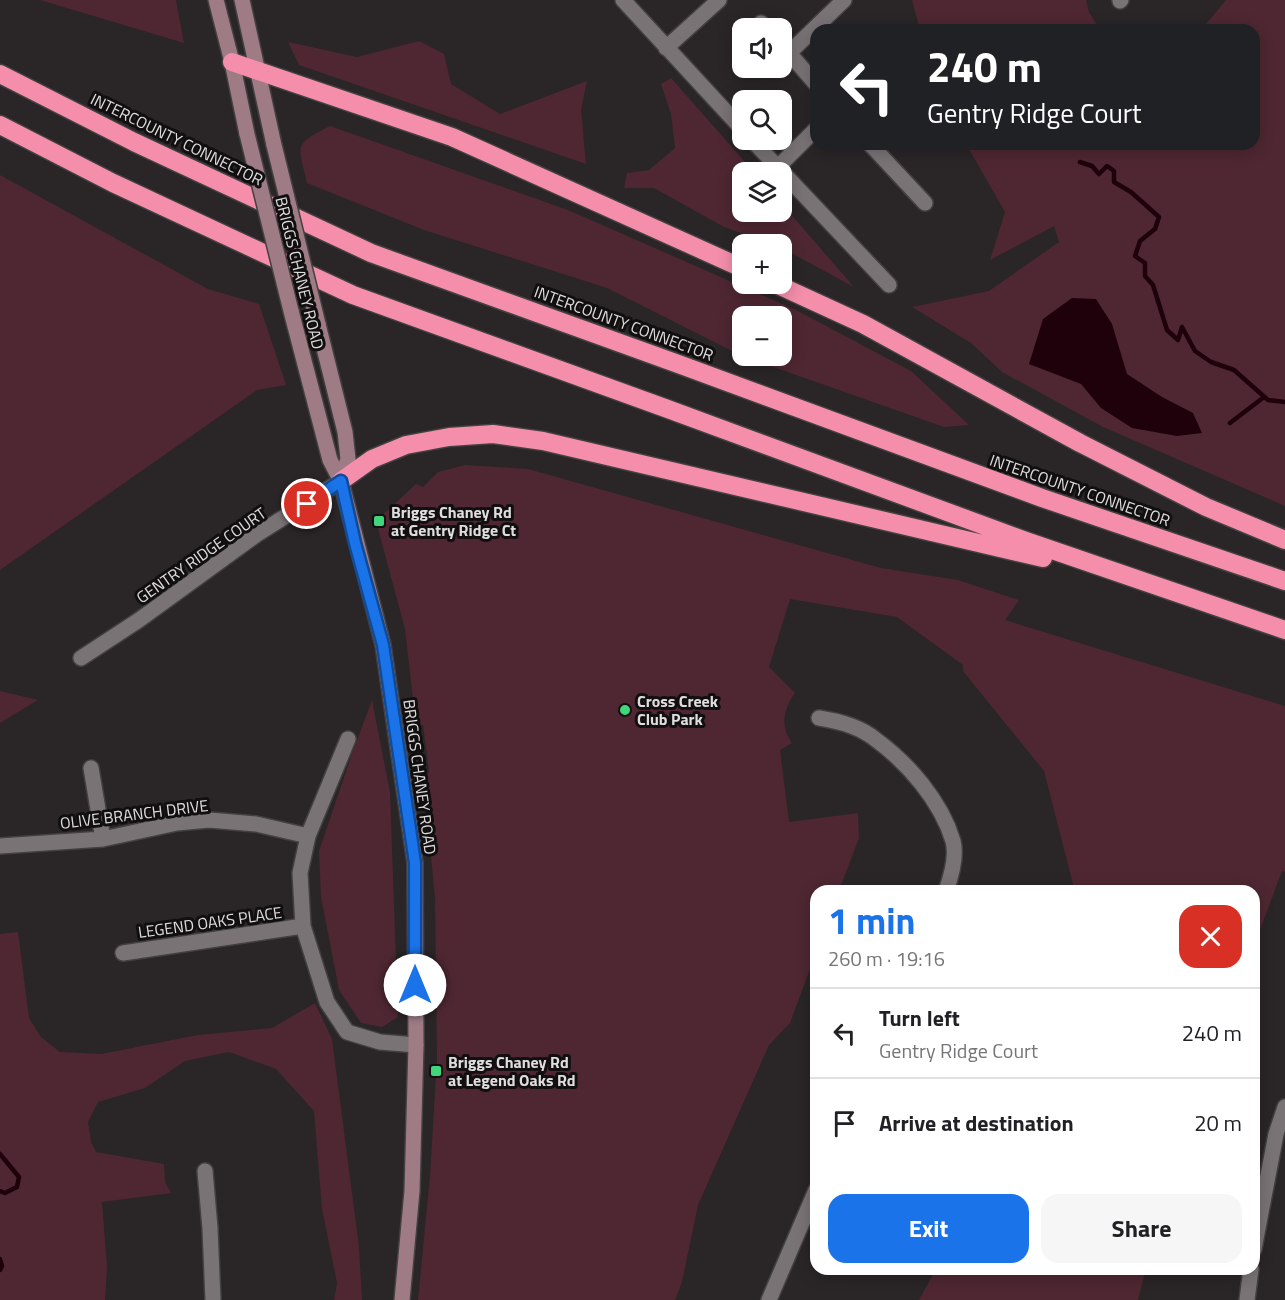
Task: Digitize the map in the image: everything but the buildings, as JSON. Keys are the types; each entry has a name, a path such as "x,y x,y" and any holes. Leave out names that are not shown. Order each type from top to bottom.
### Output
{"highway":[{"path":"232,62 452,138 732,264"},
{"name":"INTERCOUNTY CONNECTOR","path":"0,74 134,142 371,253 681,364 1042,498 1285,582"},
{"path":"0,125 114,183 353,295 1026,542 1285,630"},
{"path":"792,291 863,324 1080,443 1196,502 1285,540"},
{"path":"341,481 372,459 406,445 449,437 493,434 543,441 1150,584"}],"main road":[{"name":"BRIGGS CHANEY ROAD","path":"216,0 291,311 330,460 341,481 355,543 383,645 415,863 416,1045 412,1191 402,1300"},
{"name":"BRIGGS CHANEY ROAD","path":"242,0 274,145 345,432 348,459 341,481"}],"street":[{"path":"623,0 732,118"},
{"path":"666,48 719,0"},
{"path":"814,24 844,0"},
{"path":"792,42 810,28"},
{"path":"792,56 810,77"},
{"path":"783,162 810,135"},
{"path":"762,150 773,162"},
{"path":"876,150 925,203"},
{"path":"792,182 889,285"},
{"name":"GENTRY RIDGE COURT","path":"81,658 139,620 256,535 341,481"},
{"path":"819,718 852,726 875,738 909,769 938,806 953,843 951,877 948,885"},
{"path":"348,739 308,836 300,873 303,926 327,1002 347,1032 380,1042 416,1045"},
{"path":"92,768 103,839"},
{"name":"OLIVE BRANCH DRIVE","path":"0,846 103,839 177,823 209,820 256,824 308,836"},
{"name":"LEGEND OAKS PLACE","path":"123,952 303,926"},
{"path":"1260,1218 1276,1134 1285,1107"},
{"path":"205,1171 213,1300"},
{"path":"769,1300 810,1204"},
{"path":"1247,1300 1250,1275"}],"shaded area":[{"path":"40,0 176,0 184,43"},
{"path":"912,0 1086,0 1089,12 1096,24 918,24"},
{"path":"1226,0 1285,0 1285,506 1103,427 1002,372 971,343 912,307 989,291 1059,242 1054,226 990,260 1005,212 969,150 1260,150 1260,24 1206,24"},
{"path":"419,41 444,54 451,84 500,114 587,81 581,110 586,164 299,65 288,42 357,57"},
{"path":"671,78 732,147 732,150 745,162 732,162 732,222 792,222 792,216 854,287 792,253 792,234 744,234 724,227 654,188 624,188 627,173 649,170 675,148 671,114 661,84"},
{"path":"330,126 568,210 732,282 732,294 760,294 787,306 732,306 732,351 607,288 424,230 307,183 301,147 310,137"},
{"path":"0,175 208,289 259,304 286,385 257,390 0,570"},
{"path":"1072,298 1096,299 1112,324 1127,374 1162,397 1193,413 1202,433 1177,436 1132,428 1101,408 1081,384 1029,364 1043,319"},
{"path":"792,308 911,371 969,425 944,427 770,366 792,366"},
{"path":"465,465 528,469 881,568 958,580 1019,600 1005,620 1285,706 1285,872 1282,871 1260,930 1260,885 1073,885 1044,771 963,671 963,665 897,617 790,599 769,667 795,693 784,718 788,737 792,743 780,750 789,822 858,813 859,838 841,885 810,885 810,969 790,1023 769,1045 698,1205 682,1282 675,1300 418,1300 430,1176 437,1059 435,898 424,784 429,771 423,725 416,725 405,629 376,521 416,484 423,487 438,472"},
{"path":"0,691 38,700 0,723"},
{"path":"372,700 390,792 398,1017 382,1027 361,1023 339,990 321,897 319,851"},
{"path":"18,932 29,1018 41,1037 60,1052 101,1054 198,1035 272,1028 315,1003 332,1039 359,1247 362,1300 334,1300 337,1283 322,1209 314,1111 276,1069 229,1052 185,1061 145,1088 98,1102 88,1122 91,1142 96,1152 164,1164 165,1182 171,1193 102,1202 107,1266 105,1300 0,1300 0,934"},
{"path":"933,1275 1144,1275 1138,1300 919,1300"}],"waterway":[{"path":"1080,162 1092,166 1099,174 1107,166 1114,171 1114,182 1131,192 1159,217 1155,229 1140,241 1135,256 1145,263 1145,276 1153,285 1167,330 1178,340 1182,327 1195,351 1211,362 1234,370 1268,400 1285,402"},
{"path":"1230,423 1264,397"},
{"path":"0,1154 19,1177 17,1187 5,1193 0,1191"},
{"path":"0,1259 2,1266 0,1270"}],"place":[{"name":"Briggs Chaney Rd at Gentry Ridge Ct","path":"379,521"},
{"name":"Cross Creek Club Park","path":"625,710"},
{"name":"Briggs Chaney Rd at Legend Oaks Rd","path":"436,1071"}],"route":[{"path":"307,504 341,481 355,543 383,645 415,863 415,985"}]}
